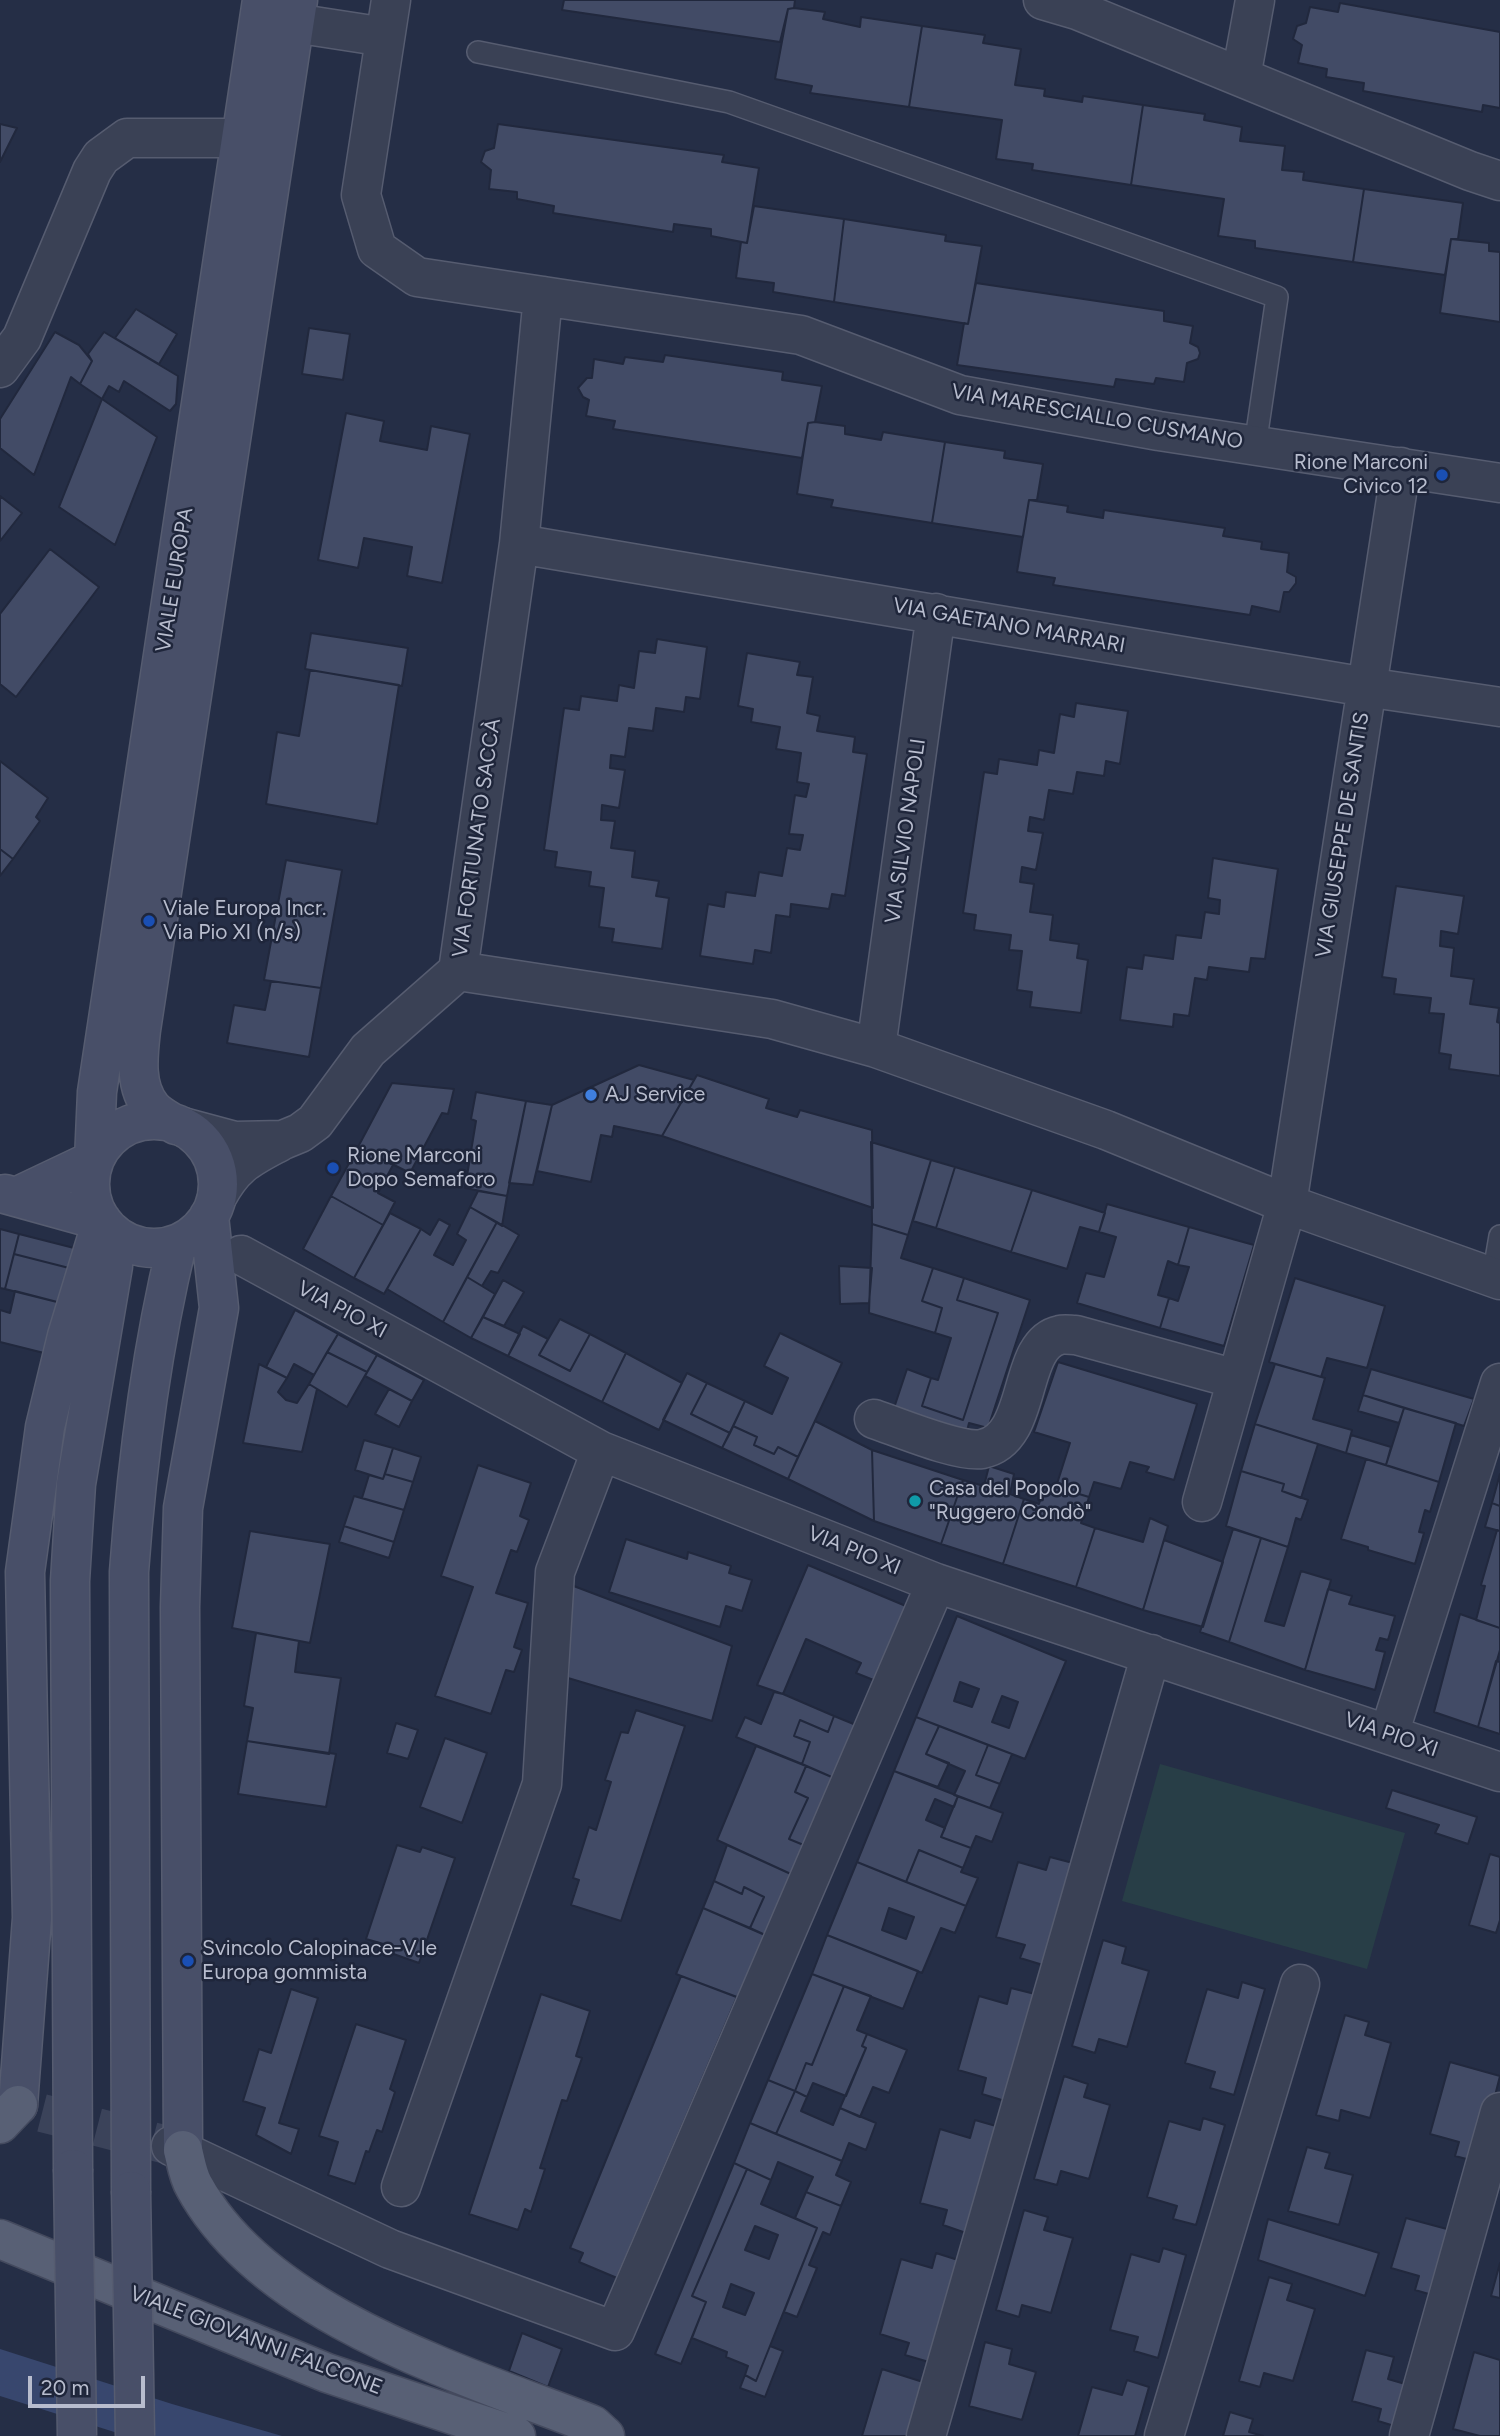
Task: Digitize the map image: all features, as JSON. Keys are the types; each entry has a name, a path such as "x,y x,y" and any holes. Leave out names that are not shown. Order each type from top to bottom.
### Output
{"main road":[{"name":"VIALE EUROPA","path":"94,1160 97,1091 262,0"},
{"name":"VIALE EUROPA","path":"179,1126 153,1109 142,1091 138,1059 141,1030 296,11"},
{"path":"207,1229 157,1248 136,1245 117,1237 107,1227 92,1202 89,1181 94,1160 105,1142 121,1129 142,1121 163,1121 179,1126 200,1139 211,1156 218,1176 207,1229 219,1308 183,1520 180,1607 177,2148 193,2184 218,2224 258,2264 321,2308 390,2345 593,2425 606,2436"},
{"path":"8,1195 94,1160"},
{"path":"8,1195 107,1227"},
{"path":"15,2110 32,1918 25,1572 45,1427 67,1336 107,1227"},
{"path":"77,2436 70,1581 76,1484 113,1266 107,1227"},
{"path":"135,2436 128,1572 135,1493 165,1294 207,1229"},
{"name":"VIALE GIOVANNI FALCONE","path":"0,2239 327,2373 516,2436"}],"street":[{"path":"296,11 385,37 391,0"},
{"path":"1043,0 1077,10 1500,181"},
{"path":"1241,77 1255,0"},
{"name":"VIA MARESCIALLO CUSMANO","path":"385,37 361,195 377,249 417,276 801,335 960,395 1159,431 1500,483"},
{"path":"0,368 22,338 92,171 101,157 127,138 241,138"},
{"name":"VIA FORTUNATO SACCÀ","path":"207,1229 227,1178 240,1164 300,1133 315,1122 368,1050 458,971 519,544 543,296"},
{"name":"VIA GIUSEPPE DE SANTIS","path":"1202,1502 1287,1204 1401,467"},
{"name":"VIA GAETANO MARRARI","path":"519,544 1366,687 1500,707"},
{"name":"VIA SILVIO NAPOLI","path":"876,1048 936,613"},
{"path":"458,971 772,1019 876,1048 1105,1130 1287,1204 1497,1278"},
{"path":"179,1126 235,1141 283,1140"},
{"name":"VIA PIO XI","path":"207,1229 601,1451 936,1583 1500,1772"},
{"path":"874,1419 962,1448 982,1449 998,1442 1011,1429 1039,1349 1058,1335 1076,1335 1236,1379"},
{"path":"1389,1734 1500,1383"},
{"path":"401,2187 542,1784 555,1572 601,1451"},
{"path":"177,2148 390,2249 615,2331 936,1583"},
{"path":"926,2436 1151,1654"},
{"path":"1164,2436 1300,1984"},
{"path":"1409,2436 1500,2112"}],"lane":[{"path":"478,52 729,102 1276,297 1255,446"},
{"path":"1497,1278 1500,1236"}],"shaded area":[{"path":"1160,1764 1405,1833 1367,1969 1122,1901"}],"water":[{"path":"0,2349 282,2436 127,2436 0,2396"}],"building":[{"path":"564,0 795,0 794,8 788,9 780,42 562,10"},
{"path":"1340,3 1500,32 1500,108 1483,105 1482,112 1363,91 1364,83 1326,77 1327,69 1298,63 1302,45 1293,39 1297,26 1306,23 1310,7 1338,12"},
{"path":"788,9 825,12 823,19 860,27 861,17 922,26 909,107 810,93 812,86 775,79"},
{"path":"922,26 985,35 983,43 1021,49 1015,85 1045,89 1044,96 1082,102 1083,96 1143,105 1131,185 1032,170 1033,164 996,159 1002,120 909,107"},
{"path":"1143,105 1205,114 1204,120 1242,127 1240,141 1285,146 1282,170 1304,172 1303,180 1364,189 1353,262 1255,248 1255,241 1218,236 1224,199 1131,185"},
{"path":"0,124 17,128 0,162"},
{"path":"498,124 724,155 722,162 759,168 747,243 711,236 711,229 674,224 673,232 553,213 554,206 517,199 517,192 489,189 491,170 481,162 485,151 494,148"},
{"path":"1364,189 1463,203 1458,239 1451,239 1445,275 1353,262"},
{"path":"754,206 844,219 834,302 773,292 774,283 736,278 741,242 747,243"},
{"path":"844,219 946,235 945,241 982,246 968,324 834,302"},
{"path":"1451,239 1489,243 1489,251 1500,252 1500,322 1440,313"},
{"path":"976,283 1164,311 1164,321 1193,326 1190,343 1198,347 1200,353 1198,359 1187,363 1184,382 1156,378 1154,384 1116,379 1114,387 957,365 964,323 968,324"},
{"path":"136,309 177,334 159,364 115,338"},
{"path":"309,328 350,334 343,380 302,374"},
{"path":"55,332 79,345 92,361 80,384 71,377 34,475 0,448 0,419"},
{"path":"104,332 178,376 176,404 170,411 124,381 119,392 109,386 102,399 80,384 92,361 88,354"},
{"path":"665,355 783,372 782,380 822,386 815,422 808,423 802,458 613,429 615,421 586,416 589,400 583,397 578,388 587,378 592,378 594,359 623,364 625,357 663,362"},
{"path":"102,399 157,437 115,545 59,507"},
{"path":"346,413 384,421 380,441 427,450 431,426 470,434 442,583 407,576 412,547 364,538 358,568 318,560"},
{"path":"808,423 845,426 845,434 881,440 883,432 945,442 932,523 831,507 833,500 797,494"},
{"path":"945,442 1005,451 1004,458 1043,464 1037,500 1029,500 1023,537 932,523"},
{"path":"0,496 22,513 0,541"},
{"path":"1029,500 1068,506 1067,512 1103,518 1104,510 1225,528 1223,536 1262,542 1261,549 1289,553 1287,572 1296,577 1296,583 1289,592 1284,592 1280,612 1252,606 1250,615 1053,585 1055,578 1017,572"},
{"path":"50,549 99,587 16,697 0,684 0,614"},
{"path":"311,633 408,648 402,686 305,669"},
{"path":"657,639 707,647 700,699 686,697 684,712 656,708 653,731 629,728 625,757 611,755 610,768 625,770 619,808 602,805 601,820 615,821 611,848 635,851 632,877 659,881 656,896 669,898 662,949 612,942 614,929 599,927 604,888 589,886 591,872 555,867 557,852 544,850 564,708 579,710 581,696 617,701 619,685 634,688 639,651 655,653"},
{"path":"747,653 800,662 797,675 813,677 807,713 820,716 817,731 855,737 853,752 867,754 845,896 832,894 829,909 791,904 790,917 776,915 771,953 755,950 753,964 700,956 708,904 724,907 726,892 755,896 759,872 782,876 787,848 800,850 803,835 789,834 795,795 806,797 809,784 797,782 801,753 776,749 780,727 751,722 753,709 738,706"},
{"path":"310,670 399,685 377,824 266,804 277,732 299,736"},
{"path":"1076,703 1128,711 1120,764 1106,761 1104,776 1077,772 1073,794 1049,790 1044,820 1030,817 1028,831 1043,833 1036,870 1022,867 1020,882 1034,884 1030,912 1053,915 1050,940 1079,944 1077,958 1088,960 1081,1013 1030,1007 1032,992 1017,990 1022,951 1009,950 1011,935 974,930 976,915 963,913 984,772 997,774 999,759 1037,765 1039,750 1054,753 1060,714 1074,717"},
{"path":"0,761 48,798 36,817 40,821 13,859 0,849"},
{"path":"0,849 13,859 0,876"},
{"path":"1213,858 1278,869 1265,959 1251,958 1249,972 1209,967 1207,980 1195,978 1189,1016 1174,1014 1173,1027 1120,1020 1127,967 1142,969 1144,955 1173,959 1176,935 1201,938 1205,912 1219,914 1220,900 1208,898"},
{"path":"286,860 342,870 321,988 264,980"},
{"path":"1396,886 1464,896 1458,934 1441,931 1440,946 1454,948 1451,976 1474,979 1470,1004 1499,1008 1497,1022 1500,1023 1500,1076 1449,1069 1451,1055 1439,1053 1444,1014 1429,1013 1431,998 1394,994 1396,979 1382,977"},
{"path":"271,981 321,988 309,1057 227,1043 234,1005 265,1010"},
{"path":"639,1065 694,1080 662,1136 614,1126 612,1137 601,1135 591,1182 537,1171 552,1105"},
{"path":"697,1075 769,1099 766,1108 797,1117 800,1110 872,1130 873,1208 662,1136"},
{"path":"392,1083 454,1089 448,1114 442,1113 410,1173 358,1147"},
{"path":"476,1092 526,1101 507,1196 465,1188 476,1121 471,1119"},
{"path":"526,1101 552,1105 533,1185 509,1183"},
{"path":"871,1142 931,1160 908,1235 872,1224"},
{"path":"358,1147 393,1165 378,1193 395,1202 383,1225 331,1196"},
{"path":"931,1160 955,1167 936,1228 913,1221"},
{"path":"955,1167 1032,1190 1011,1252 936,1228"},
{"path":"1032,1190 1105,1213 1099,1232 1080,1227 1067,1269 1011,1252"},
{"path":"478,1191 507,1196 502,1226 470,1207"},
{"path":"331,1196 383,1225 354,1278 303,1249"},
{"path":"1107,1204 1189,1227 1178,1265 1168,1261 1158,1295 1169,1298 1160,1328 1077,1303 1086,1273 1104,1277 1116,1237 1099,1232"},
{"path":"470,1207 497,1222 443,1322 387,1289 421,1229 430,1235 439,1219 450,1225 434,1255 453,1265 466,1240 457,1234"},
{"path":"390,1213 421,1229 384,1294 354,1278"},
{"path":"497,1222 519,1235 498,1273 491,1271 482,1286 467,1277"},
{"path":"872,1224 908,1235 901,1258 933,1268 922,1301 942,1308 935,1333 869,1313"},
{"path":"1189,1227 1254,1245 1224,1346 1160,1328 1169,1298 1178,1301 1189,1267 1178,1265"},
{"path":"0,1229 19,1234 5,1289 0,1288"},
{"path":"19,1234 78,1249 73,1269 14,1254"},
{"path":"14,1254 73,1269 65,1304 5,1289"},
{"path":"839,1266 872,1268 869,1303 840,1304"},
{"path":"933,1268 964,1278 957,1300 998,1313 963,1420 922,1406 931,1378 938,1380 951,1338 935,1333 942,1308 922,1301"},
{"path":"467,1277 495,1294 471,1338 443,1322"},
{"path":"964,1278 1030,1300 988,1428 969,1423 966,1435 893,1411 907,1369 931,1378 922,1406 963,1420 998,1313 957,1300"},
{"path":"1295,1278 1385,1306 1367,1368 1327,1358 1321,1377 1269,1362"},
{"path":"503,1280 524,1292 504,1326 483,1317"},
{"path":"15,1291 65,1304 52,1355 0,1342 0,1310 10,1313"},
{"path":"295,1310 338,1334 314,1375 294,1364 287,1378 266,1367"},
{"path":"483,1317 520,1334 508,1356 471,1338"},
{"path":"560,1319 590,1334 570,1371 539,1355"},
{"path":"523,1326 548,1339 539,1355 570,1371 590,1334 626,1353 602,1402 508,1356"},
{"path":"780,1333 842,1363 798,1457 778,1447 774,1454 754,1445 757,1437 733,1426 745,1401 772,1414 788,1378 764,1366"},
{"path":"338,1334 377,1355 367,1372 327,1352"},
{"path":"327,1352 367,1372 347,1407 309,1384"},
{"path":"626,1353 682,1383 659,1430 602,1402"},
{"path":"377,1355 424,1380 412,1401 365,1376"},
{"path":"1058,1362 1197,1404 1174,1480 1146,1472 1149,1467 1130,1462 1121,1489 1094,1482 1089,1497 1056,1487 1070,1443 1034,1432"},
{"path":"259,1364 287,1378 278,1392 286,1400 297,1403 309,1384 317,1389 302,1452 243,1443"},
{"path":"1275,1364 1325,1378 1313,1419 1352,1430 1346,1453 1255,1424"},
{"path":"1371,1369 1474,1399 1464,1426 1363,1395"},
{"path":"687,1373 707,1383 691,1414 730,1433 722,1448 663,1420"},
{"path":"707,1383 745,1401 730,1433 691,1414"},
{"path":"389,1389 412,1401 399,1427 375,1414"},
{"path":"1363,1395 1404,1408 1399,1423 1358,1411"},
{"path":"1404,1408 1456,1423 1439,1482 1386,1465"},
{"path":"815,1421 872,1450 874,1521 788,1479"},
{"path":"1255,1424 1318,1444 1301,1498 1282,1491 1284,1484 1241,1471"},
{"path":"733,1426 757,1437 754,1445 774,1454 778,1447 798,1457 788,1479 722,1448"},
{"path":"1351,1435 1391,1447 1386,1465 1346,1453"},
{"path":"364,1440 393,1448 383,1479 355,1470"},
{"path":"393,1448 421,1457 413,1482 385,1474"},
{"name":"Casa del Popolo \"Ruggero Condò\"","path":"872,1450 963,1480 941,1544 874,1521"},
{"path":"1366,1459 1439,1482 1430,1512 1425,1510 1419,1532 1424,1533 1415,1564 1341,1539"},
{"path":"478,1465 531,1483 520,1516 529,1520 517,1552 511,1550 496,1593 528,1603 514,1647 522,1650 514,1672 506,1670 491,1714 435,1696 473,1587 441,1576"},
{"path":"989,1466 1014,1474 1010,1494 1024,1499 1003,1564 941,1544 963,1480 984,1486"},
{"path":"1241,1471 1284,1484 1282,1491 1308,1500 1301,1520 1296,1518 1288,1547 1226,1526"},
{"path":"385,1474 413,1482 404,1510 362,1498 369,1475 383,1479"},
{"path":"1500,1474 1500,1506 1492,1503"},
{"path":"1045,1484 1089,1497 1081,1523 1095,1528 1076,1587 1003,1564 1024,1499 1039,1504"},
{"path":"354,1496 404,1510 394,1542 344,1526"},
{"path":"1492,1503 1500,1506 1500,1531 1485,1527"},
{"path":"1150,1518 1168,1526 1143,1610 1076,1587 1095,1528 1143,1542"},
{"path":"344,1526 394,1542 389,1558 339,1542"},
{"path":"1233,1529 1261,1538 1229,1642 1200,1632"},
{"path":"1497,1530 1500,1531 1500,1628 1476,1620 1485,1586 1481,1585"},
{"path":"250,1531 330,1544 310,1643 232,1628"},
{"path":"1261,1538 1288,1547 1265,1621 1284,1626 1301,1571 1331,1580 1305,1670 1229,1642"},
{"path":"626,1539 687,1559 688,1552 731,1566 729,1573 752,1580 742,1611 726,1606 720,1627 609,1592"},
{"path":"1164,1540 1223,1562 1203,1627 1143,1610"},
{"path":"808,1565 913,1609 881,1683 856,1673 861,1663 806,1639 783,1694 757,1685"},
{"path":"571,1585 732,1646 712,1721 568,1678"},
{"path":"1328,1589 1352,1596 1349,1604 1395,1616 1388,1640 1380,1638 1376,1650 1385,1652 1375,1690 1305,1670"},
{"path":"1460,1614 1500,1628 1500,1650 1478,1727 1434,1712"},
{"path":"957,1616 1066,1661 1025,1759 916,1717","holes":["960,1682 979,1689 972,1707 954,1701","1002,1696 1018,1702 1009,1728 992,1722"]},
{"path":"256,1633 299,1641 295,1672 341,1678 329,1754 247,1741 253,1708 244,1706"},
{"path":"1496,1661 1500,1662 1500,1734 1478,1727"},
{"path":"774,1692 834,1716 828,1732 800,1720 794,1736 810,1742 802,1764 736,1737 745,1717 761,1724"},
{"path":"636,1710 685,1726 621,1921 571,1905 579,1880 573,1878 589,1827 596,1830 611,1782 605,1780 621,1732 628,1733"},
{"path":"834,1716 856,1725 834,1778 802,1764 810,1742 794,1736 800,1720 828,1732"},
{"path":"916,1717 939,1726 926,1754 949,1763 938,1787 894,1771"},
{"path":"396,1723 418,1730 408,1759 387,1753"},
{"path":"939,1726 988,1745 976,1775 1000,1784 990,1808 954,1795 965,1771 926,1754"},
{"path":"445,1738 487,1753 462,1823 420,1807"},
{"path":"247,1741 336,1754 326,1807 238,1794"},
{"path":"988,1745 1012,1754 1000,1784 976,1775"},
{"path":"756,1746 806,1766 795,1792 808,1798 789,1839 806,1846 793,1875 717,1840"},
{"path":"806,1766 834,1778 806,1846 789,1839 808,1798 795,1792"},
{"path":"894,1771 958,1796 954,1807 935,1799 926,1820 945,1828 941,1837 971,1848 963,1868 919,1850 906,1882 857,1862"},
{"path":"1392,1790 1477,1817 1468,1844 1435,1833 1439,1825 1386,1808"},
{"path":"958,1796 1003,1813 992,1842 976,1836 971,1848 941,1837"},
{"path":"397,1845 420,1852 422,1847 455,1858 419,1963 385,1951 387,1945 366,1939"},
{"path":"727,1845 793,1875 774,1939 750,1928 764,1897 744,1887 742,1894 714,1881"},
{"path":"919,1850 963,1868 961,1872 978,1878 966,1906 906,1882"},
{"path":"1490,1854 1500,1857 1500,1920 1496,1933 1469,1925"},
{"path":"1050,1857 1073,1863 1043,1965 1020,1958 1025,1945 996,1937 1018,1862 1046,1870"},
{"path":"857,1862 966,1906 955,1933 941,1928 922,1973 827,1935","holes":["889,1908 914,1917 906,1939 882,1930"]},
{"path":"714,1881 742,1894 744,1887 764,1897 750,1928 703,1908"},
{"path":"703,1908 774,1939 747,2001 676,1974"},
{"path":"827,1935 918,1971 903,2009 812,1974"},
{"path":"1103,1940 1126,1947 1122,1963 1149,1971 1127,2047 1099,2039 1095,2053 1072,2046"},
{"path":"812,1974 844,1986 812,2065 806,2063 795,2091 768,2080"},
{"path":"681,1976 737,1997 617,2278 579,2262 583,2253 570,2248"},
{"path":"1242,1982 1265,1989 1234,2095 1210,2088 1215,2072 1185,2063 1207,1989 1238,1998"},
{"path":"844,1986 871,1996 857,2030 867,2034 862,2046 866,2048 846,2096 813,2083 807,2097 795,2091 806,2063 812,2065"},
{"path":"1011,1988 1035,1994 1005,2101 982,2094 986,2078 958,2070 979,1996 1007,2004"},
{"path":"291,1989 318,1998 279,2123 299,2129 291,2154 256,2135 265,2108 243,2101 259,2049 271,2053"},
{"path":"541,1994 590,2011 576,2056 582,2058 567,2101 562,2100 540,2168 545,2169 531,2212 525,2209 518,2230 469,2214"},
{"path":"1345,2015 1369,2022 1365,2035 1391,2043 1370,2118 1341,2110 1339,2121 1316,2115"},
{"path":"356,2024 406,2040 390,2089 395,2092 382,2132 377,2130 369,2152 366,2151 355,2184 328,2175 338,2142 319,2136"},
{"path":"867,2034 907,2050 889,2093 873,2087 860,2117 840,2108 866,2048 862,2046"},
{"path":"1450,2062 1500,2076 1478,2162 1455,2156 1459,2142 1430,2134"},
{"path":"1064,2076 1088,2084 1084,2097 1110,2105 1089,2179 1061,2171 1057,2185 1034,2179"},
{"path":"768,2080 795,2091 776,2134 750,2123"},
{"path":"795,2091 807,2097 801,2111 833,2125 840,2108 876,2123 866,2150 849,2143 842,2161 776,2134"},
{"path":"1203,2118 1225,2125 1196,2225 1173,2219 1177,2206 1147,2197 1169,2121 1200,2130"},
{"path":"975,2120 996,2126 966,2233 943,2225 947,2210 920,2203 940,2129 970,2138"},
{"path":"750,2123 842,2161 836,2175 851,2182 841,2206 806,2192 813,2177 778,2162 771,2180 734,2163"},
{"path":"1307,2147 1330,2153 1325,2168 1353,2175 1339,2225 1288,2211"},
{"path":"734,2163 747,2169 692,2296 706,2302 681,2364 655,2354"},
{"path":"747,2169 771,2180 761,2204 817,2228 756,2381 745,2375 748,2366 726,2357 727,2352 692,2338 706,2302 692,2296","holes":["755,2226 778,2235 769,2259 745,2250","731,2284 754,2293 745,2315 723,2307"]},
{"path":"806,2192 841,2206 830,2235 823,2232 809,2265 817,2268 797,2317 784,2312 817,2228 795,2218"},
{"path":"1024,2210 1048,2217 1044,2230 1073,2238 1051,2313 1022,2305 1019,2317 996,2310"},
{"path":"1406,2218 1458,2232 1439,2297 1415,2290 1419,2276 1391,2268"},
{"path":"1268,2219 1379,2253 1365,2296 1258,2260"},
{"path":"1163,2248 1186,2255 1158,2358 1134,2351 1138,2337 1110,2330 1131,2254 1159,2262"},
{"path":"936,2253 958,2260 929,2362 905,2355 909,2343 880,2334 901,2259 932,2268"},
{"path":"1500,2263 1500,2298 1491,2296"},
{"path":"1269,2277 1292,2284 1287,2300 1315,2309 1293,2381 1264,2373 1260,2387 1239,2381"},
{"path":"522,2333 562,2349 548,2387 509,2371"},
{"path":"985,2342 1012,2349 1009,2364 1036,2372 1022,2420 969,2406"},
{"path":"770,2346 783,2351 765,2397 740,2388 745,2375 756,2381"},
{"path":"1366,2350 1394,2357 1388,2379 1412,2386 1401,2428 1378,2421 1381,2409 1352,2401"},
{"path":"1474,2352 1500,2360 1500,2436 1480,2436 1453,2429"},
{"path":"882,2369 923,2382 908,2436 862,2436"},
{"path":"1127,2380 1149,2387 1135,2436 1078,2436 1092,2387 1122,2395"},
{"path":"1230,2412 1253,2419 1249,2432 1263,2436 1223,2436"}],"tunnel":[{"path":"42,2113 171,2146"}],"place":[{"name":"Rione Marconi Civico 12","path":"1442,475"},
{"name":"Viale Europa Incr. Via Pio XI (n/s)","path":"149,921"},
{"name":"AJ Service","path":"591,1095"},
{"name":"Rione Marconi Dopo Semaforo","path":"333,1168"},
{"name":"Casa del Popolo \"Ruggero Condò\"","path":"915,1501"},
{"name":"Svincolo Calopinace-V.le Europa gommista","path":"188,1961"}]}
